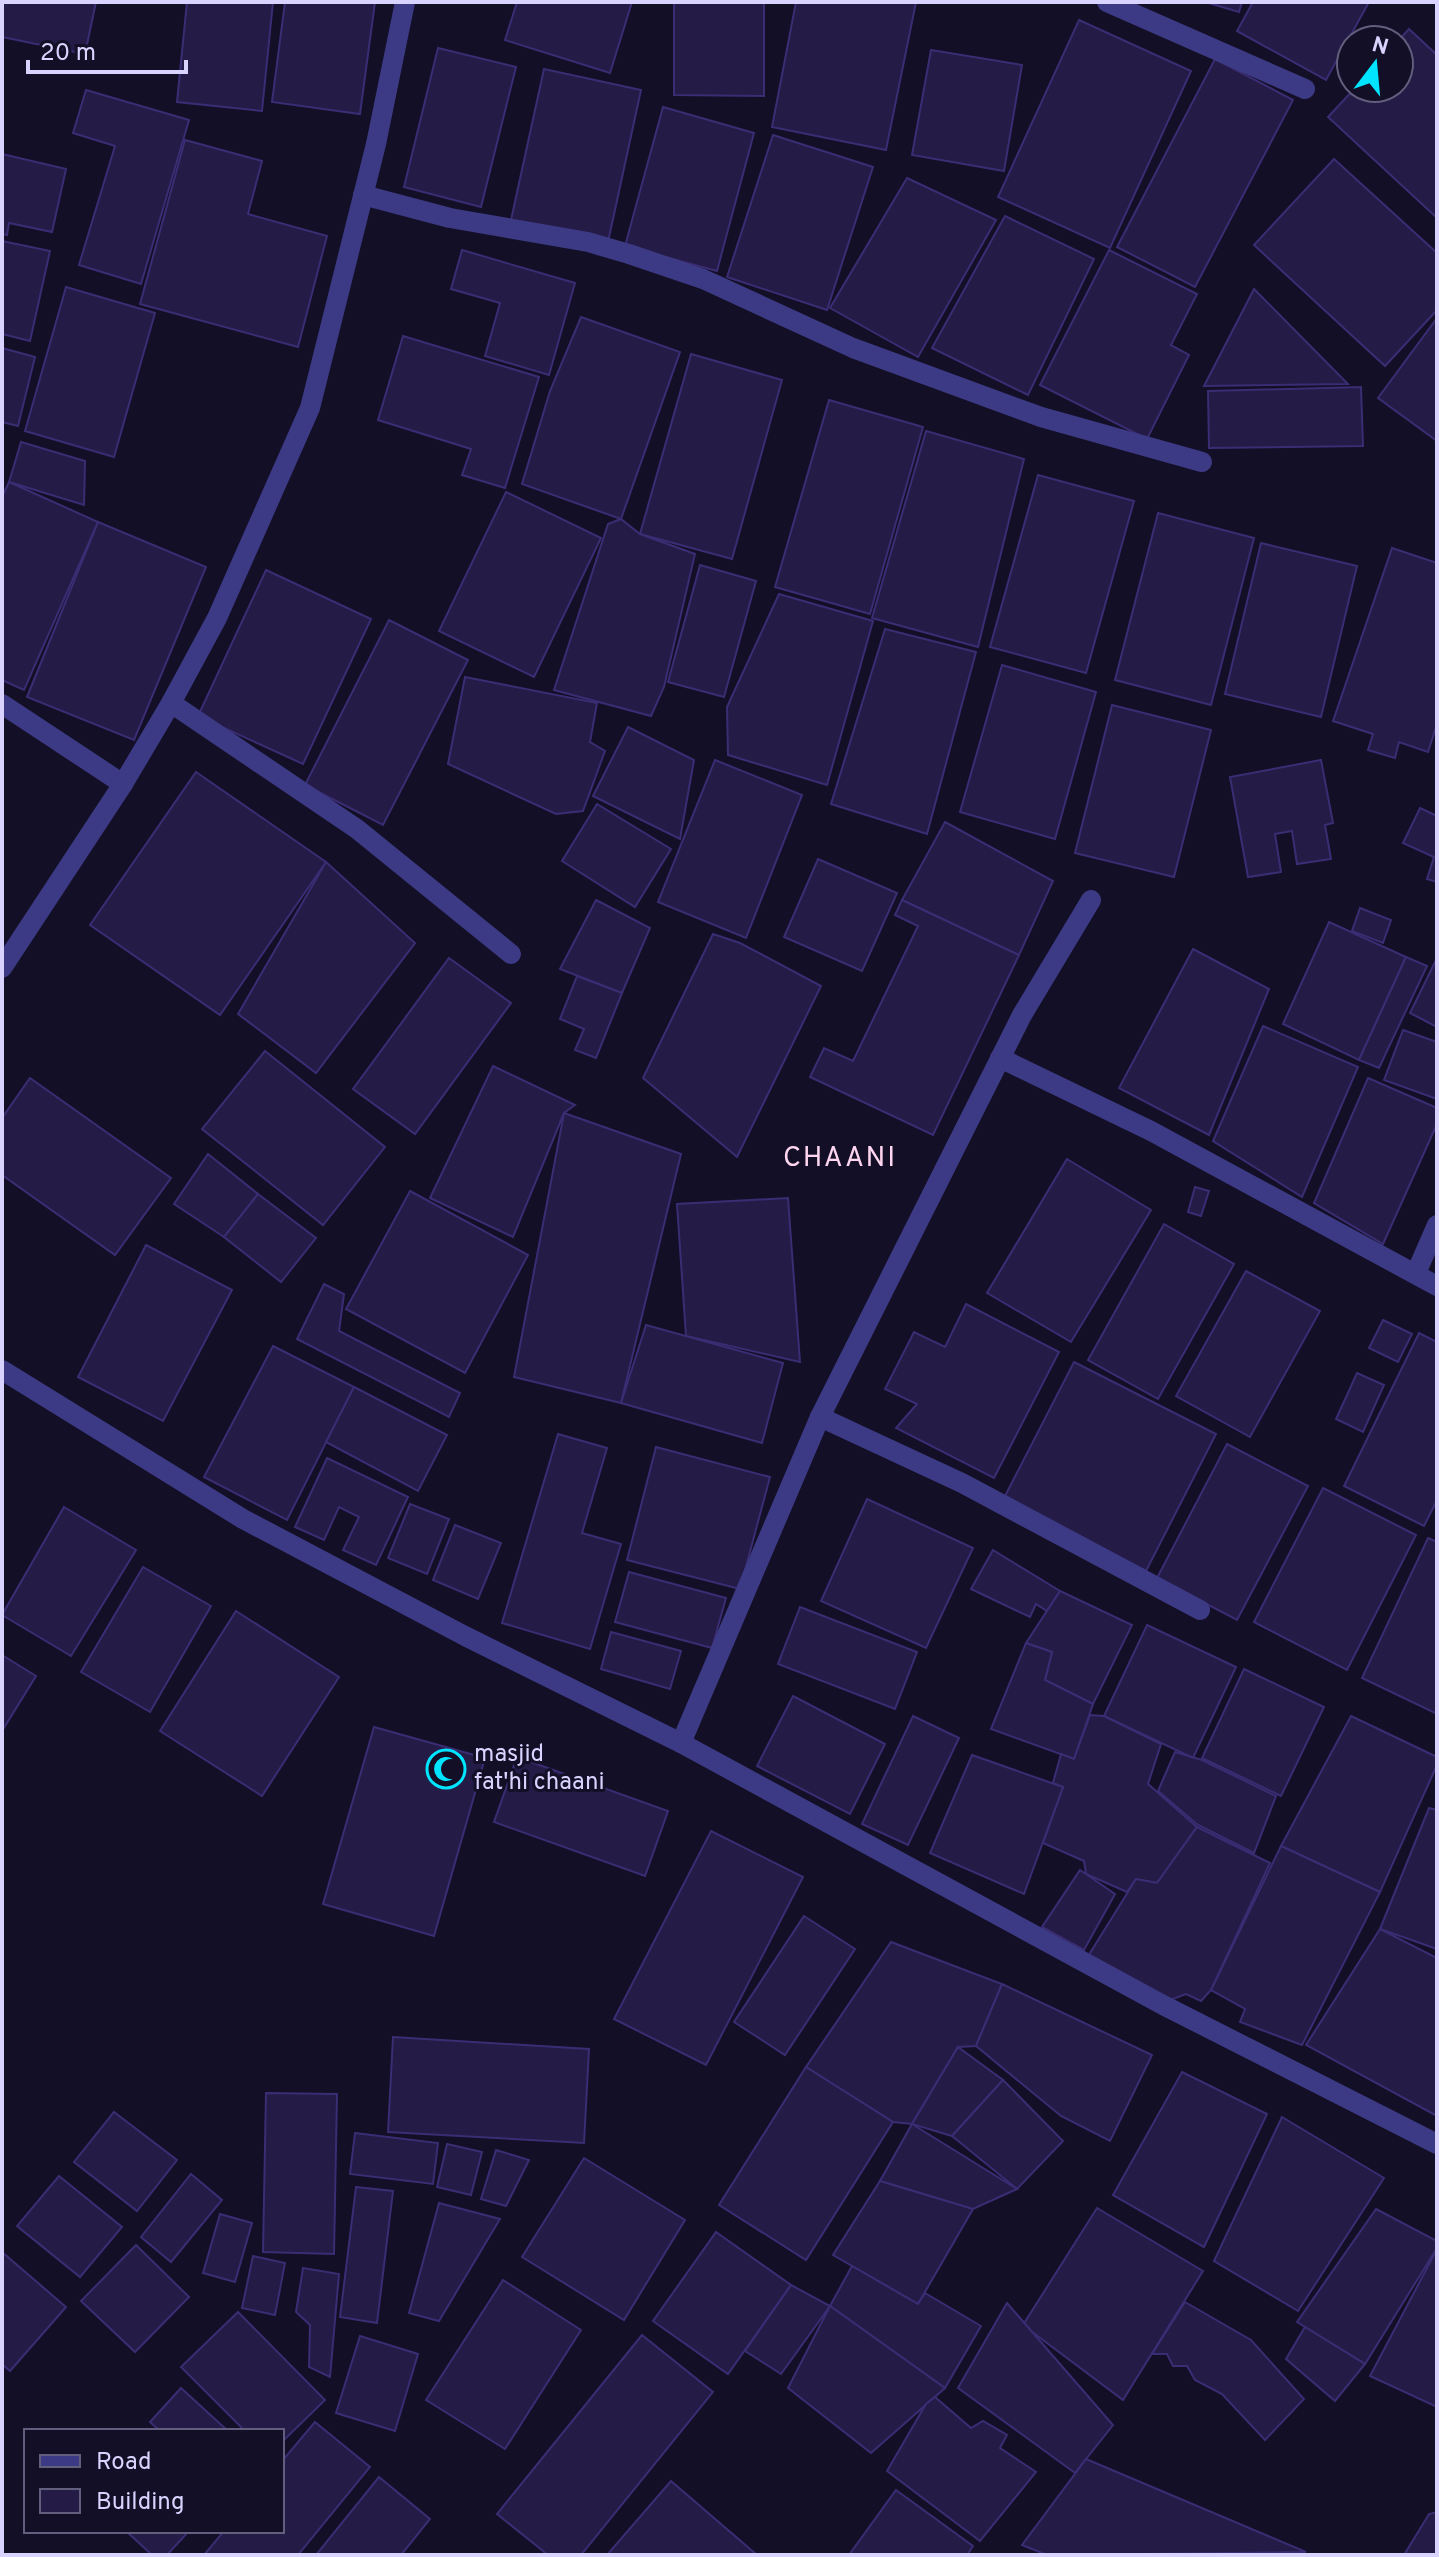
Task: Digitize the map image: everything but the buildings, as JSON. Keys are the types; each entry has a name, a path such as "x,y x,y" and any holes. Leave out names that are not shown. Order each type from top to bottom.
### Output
{"street":[{"path":"2,968 123,784 171,703 217,618 310,408 363,195 405,2"},
{"path":"1107,2 1305,89"},
{"path":"363,195 450,218 588,242 629,254 703,279 853,348 1041,417 1202,462"},
{"path":"171,703 357,829 511,954"},
{"path":"2,704 123,784"},
{"path":"681,1743 820,1417 1000,1058 1091,900"},
{"path":"1000,1058 1151,1131 1437,1286"},
{"path":"1416,1273 1437,1225"},
{"path":"2,1370 243,1519 465,1636 681,1743 1163,2005 1437,2144"},
{"path":"820,1417 962,1483 1200,1610"}],"place":[{"name":"masjid fat'hi chaani","path":"446,1769"}],"district":[{"name":"CHAANI","path":"840,1159"}]}
